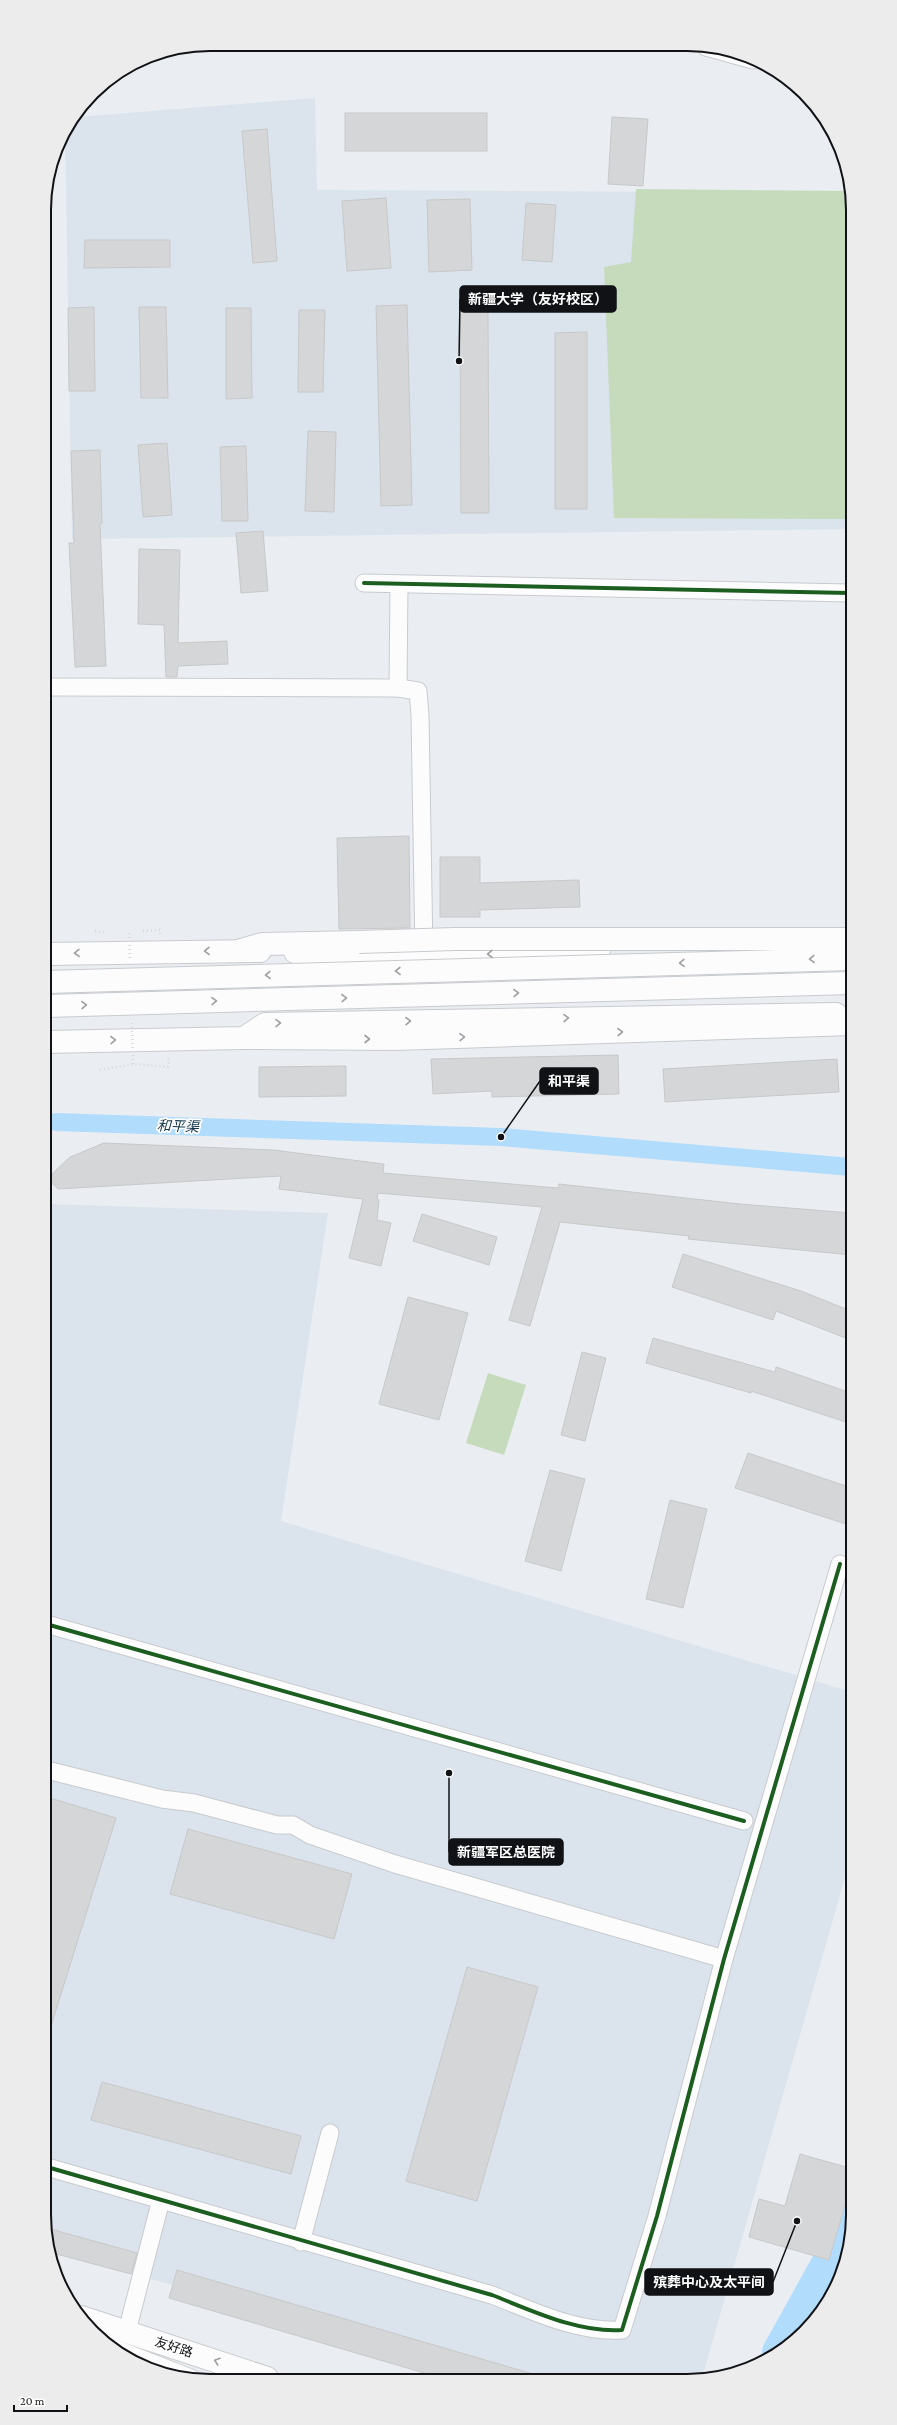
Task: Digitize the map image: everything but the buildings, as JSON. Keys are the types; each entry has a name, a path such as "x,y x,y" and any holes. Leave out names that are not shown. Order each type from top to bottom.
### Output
{"main road":[{"path":"51,954 241,950 424,958 846,937"},
{"path":"241,950 262,944 455,939 846,937"},
{"path":"51,982 846,958"},
{"path":"51,1006 846,983"},
{"path":"244,1038 266,1024 846,1014"},
{"path":"51,1042 244,1038 395,1039 846,1024"},
{"name":"友好路","path":"97,2326 121,2340 252,2374"}],"street":[{"path":"364,583 846,594"},
{"path":"398,688 400,584"},
{"path":"51,687 398,688 418,691 424,958"},
{"path":"51,2168 301,2242 492,2295 548,2317 602,2332 622,2330 657,2216 724,1959 840,1564"},
{"path":"51,1625 744,1821"},
{"path":"51,1771 162,1799 194,1803 277,1825 292,1825 310,1835 396,1864 724,1959"},
{"path":"301,2242 330,2133"},
{"path":"160,2200 121,2340 178,2371"}],"path":[{"path":"100,1070 133,1064 168,1067"}],"shaded area":[{"path":"315,98 317,190 845,193 846,529 72,539 65,144 72,130 82,117"},
{"path":"51,1204 328,1213 281,1521 846,1690 846,1874 703,2373 508,2374 56,2254 51,2225"}],"green space":[{"path":"636,189 845,191 846,519 614,518 604,267 631,262"},
{"path":"488,1373 526,1385 504,1455 466,1443"}],"waterway":[{"name":"和平渠","path":"56,1122 501,1137 846,1167"},
{"path":"784,2341 829,2260 846,2215"}],"cycle path":[{"path":"364,583 846,593"},
{"path":"51,2168 492,2295 556,2320 589,2328 622,2330 657,2216 724,1959 840,1564"},
{"path":"51,1625 744,1821"}],"place":[{"name":"新疆大学（友好校区）","path":"459,361"},
{"name":"和平渠","path":"501,1137"},
{"name":"新疆军区总医院","path":"449,1773"},
{"name":"殡葬中心及太平间","path":"797,2221"}]}
